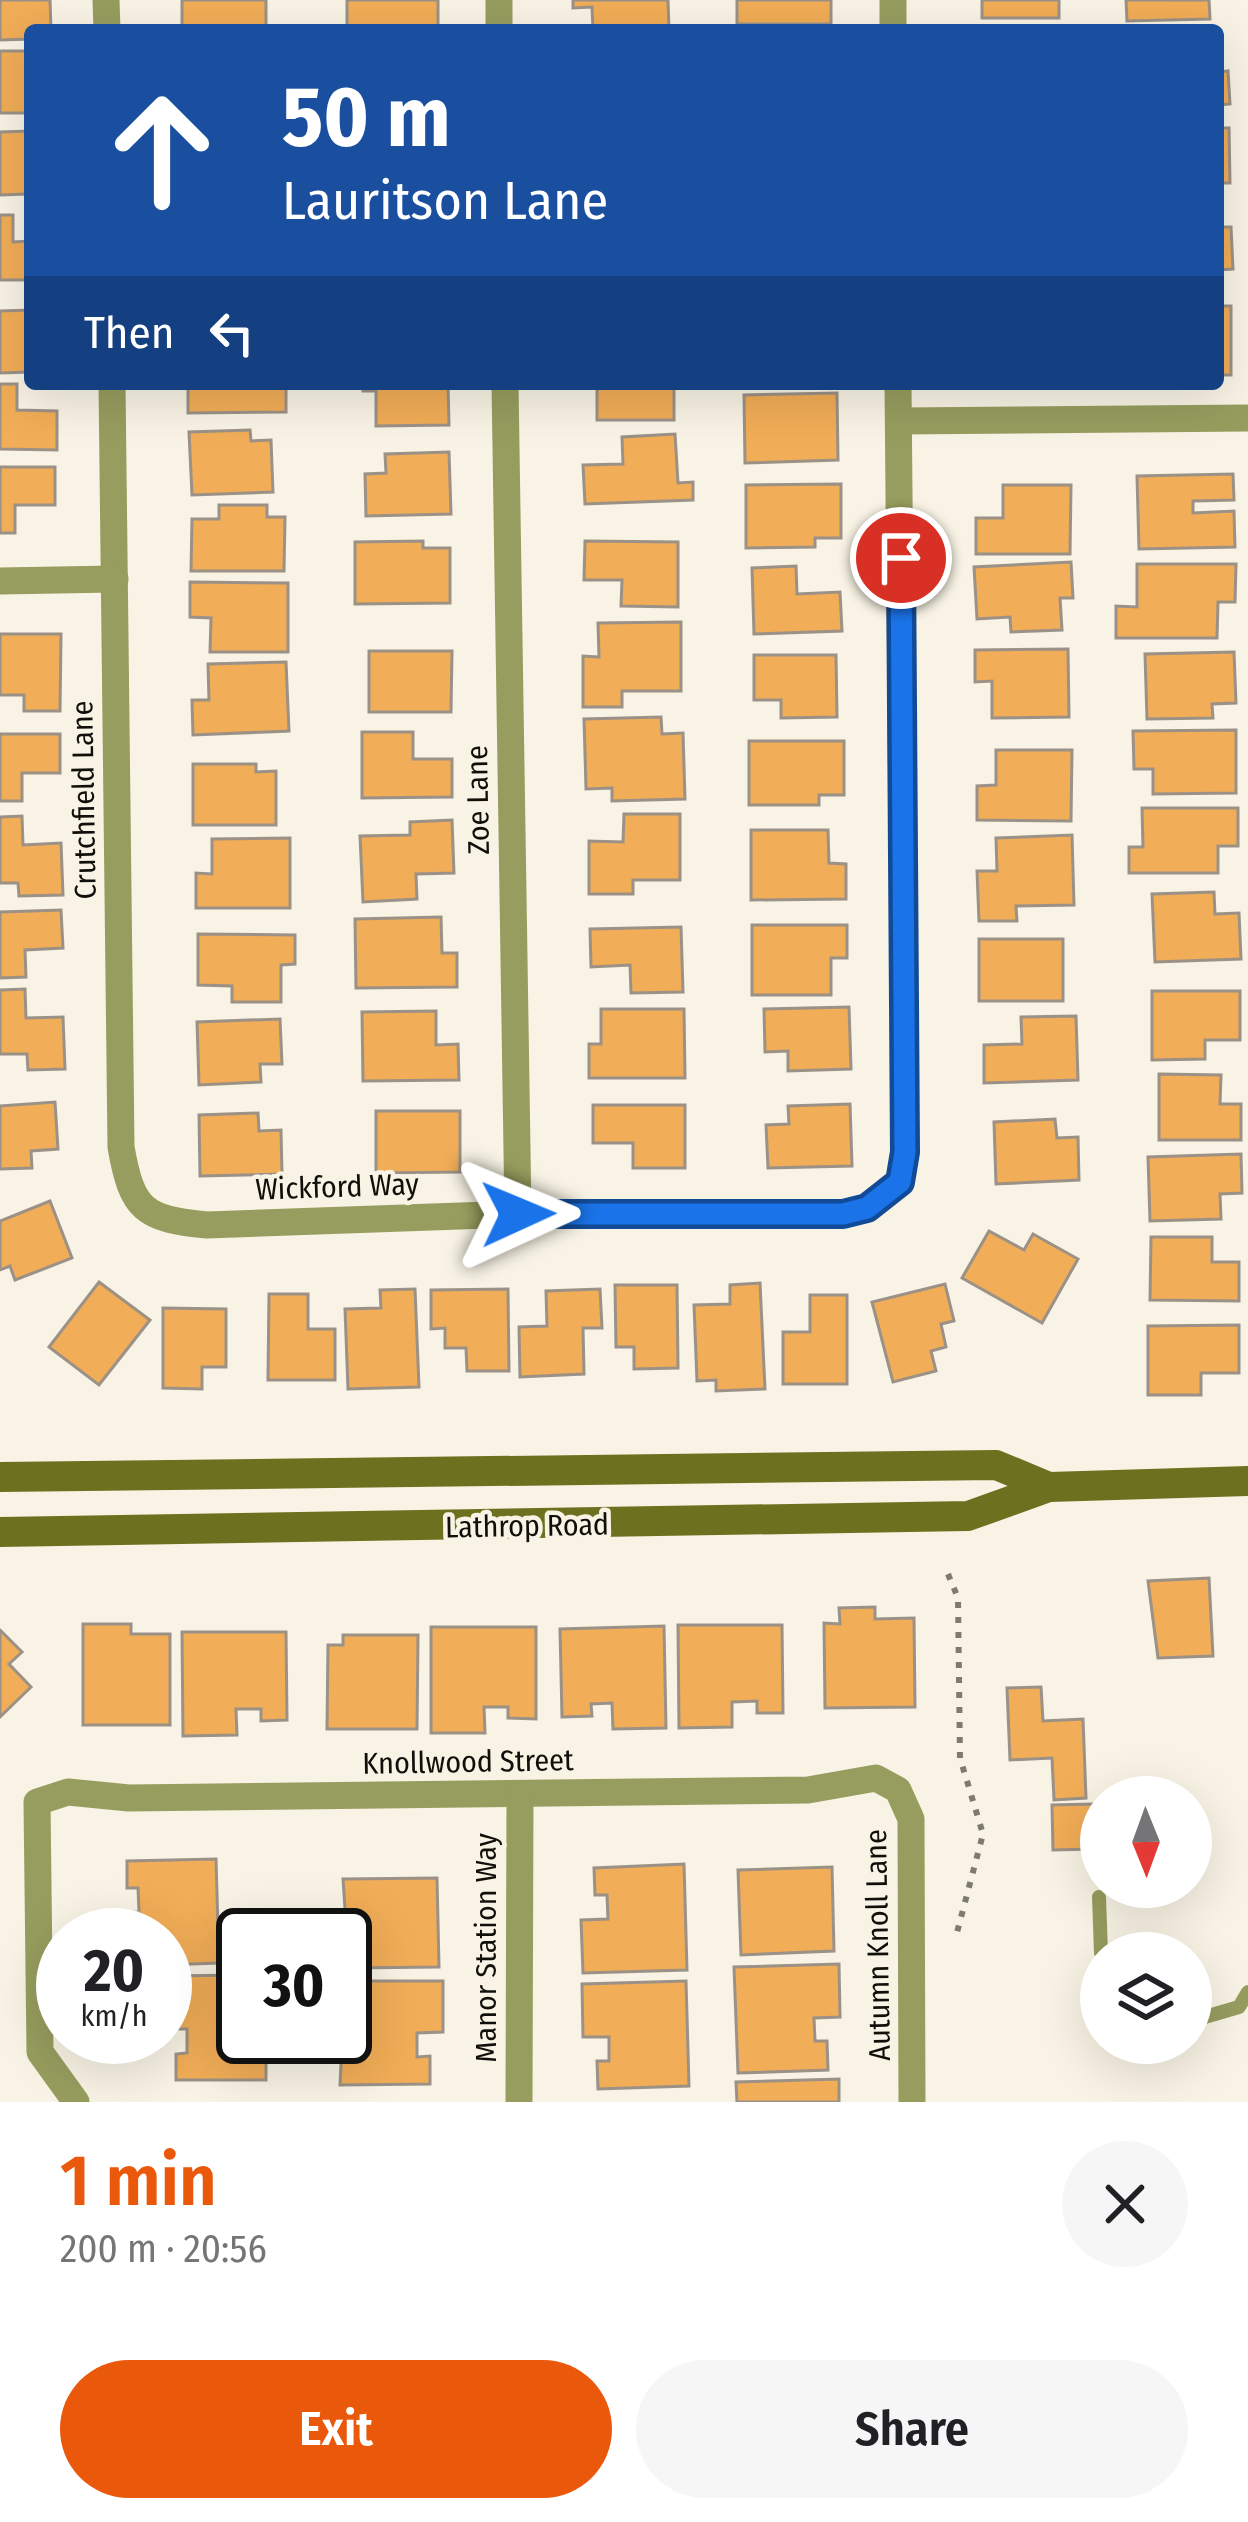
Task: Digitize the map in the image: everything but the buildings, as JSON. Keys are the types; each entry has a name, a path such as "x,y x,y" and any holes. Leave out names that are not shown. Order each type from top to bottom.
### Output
{"main road":[{"name":"Lathrop Road","path":"0,1477 996,1465 1049,1487"},
{"name":"Lathrop Road","path":"0,1532 968,1516 1049,1487 1248,1481"}],"street":[{"name":"Crutchfield Lane","path":"112,390 121,1147 128,1189 143,1209"},
{"name":"Zoe Lane","path":"505,390 518,1214"},
{"path":"898,390 900,421 1248,418"},
{"name":"Wickford Way","path":"143,1209 166,1221 207,1225 518,1214 843,1214 867,1208 900,1182 905,1152 900,421"},
{"path":"0,581 115,579"},
{"name":"Knollwood Street","path":"76,2102 40,2051 37,1802 50,1793 129,1798 808,1790 876,1778 898,1790"},
{"name":"Autumn Knoll Lane","path":"898,1790 915,1832 912,2102"},
{"name":"Manor Station Way","path":"519,2102 520,1795"}],"lane":[{"path":"1212,2014 1239,2007 1248,1992"}],"path":[{"path":"948,1574 958,1598 960,1758 983,1834 955,1940"}],"route":[{"path":"518,1214 843,1214 885,1198 900,1182 905,1152 901,558"}]}
